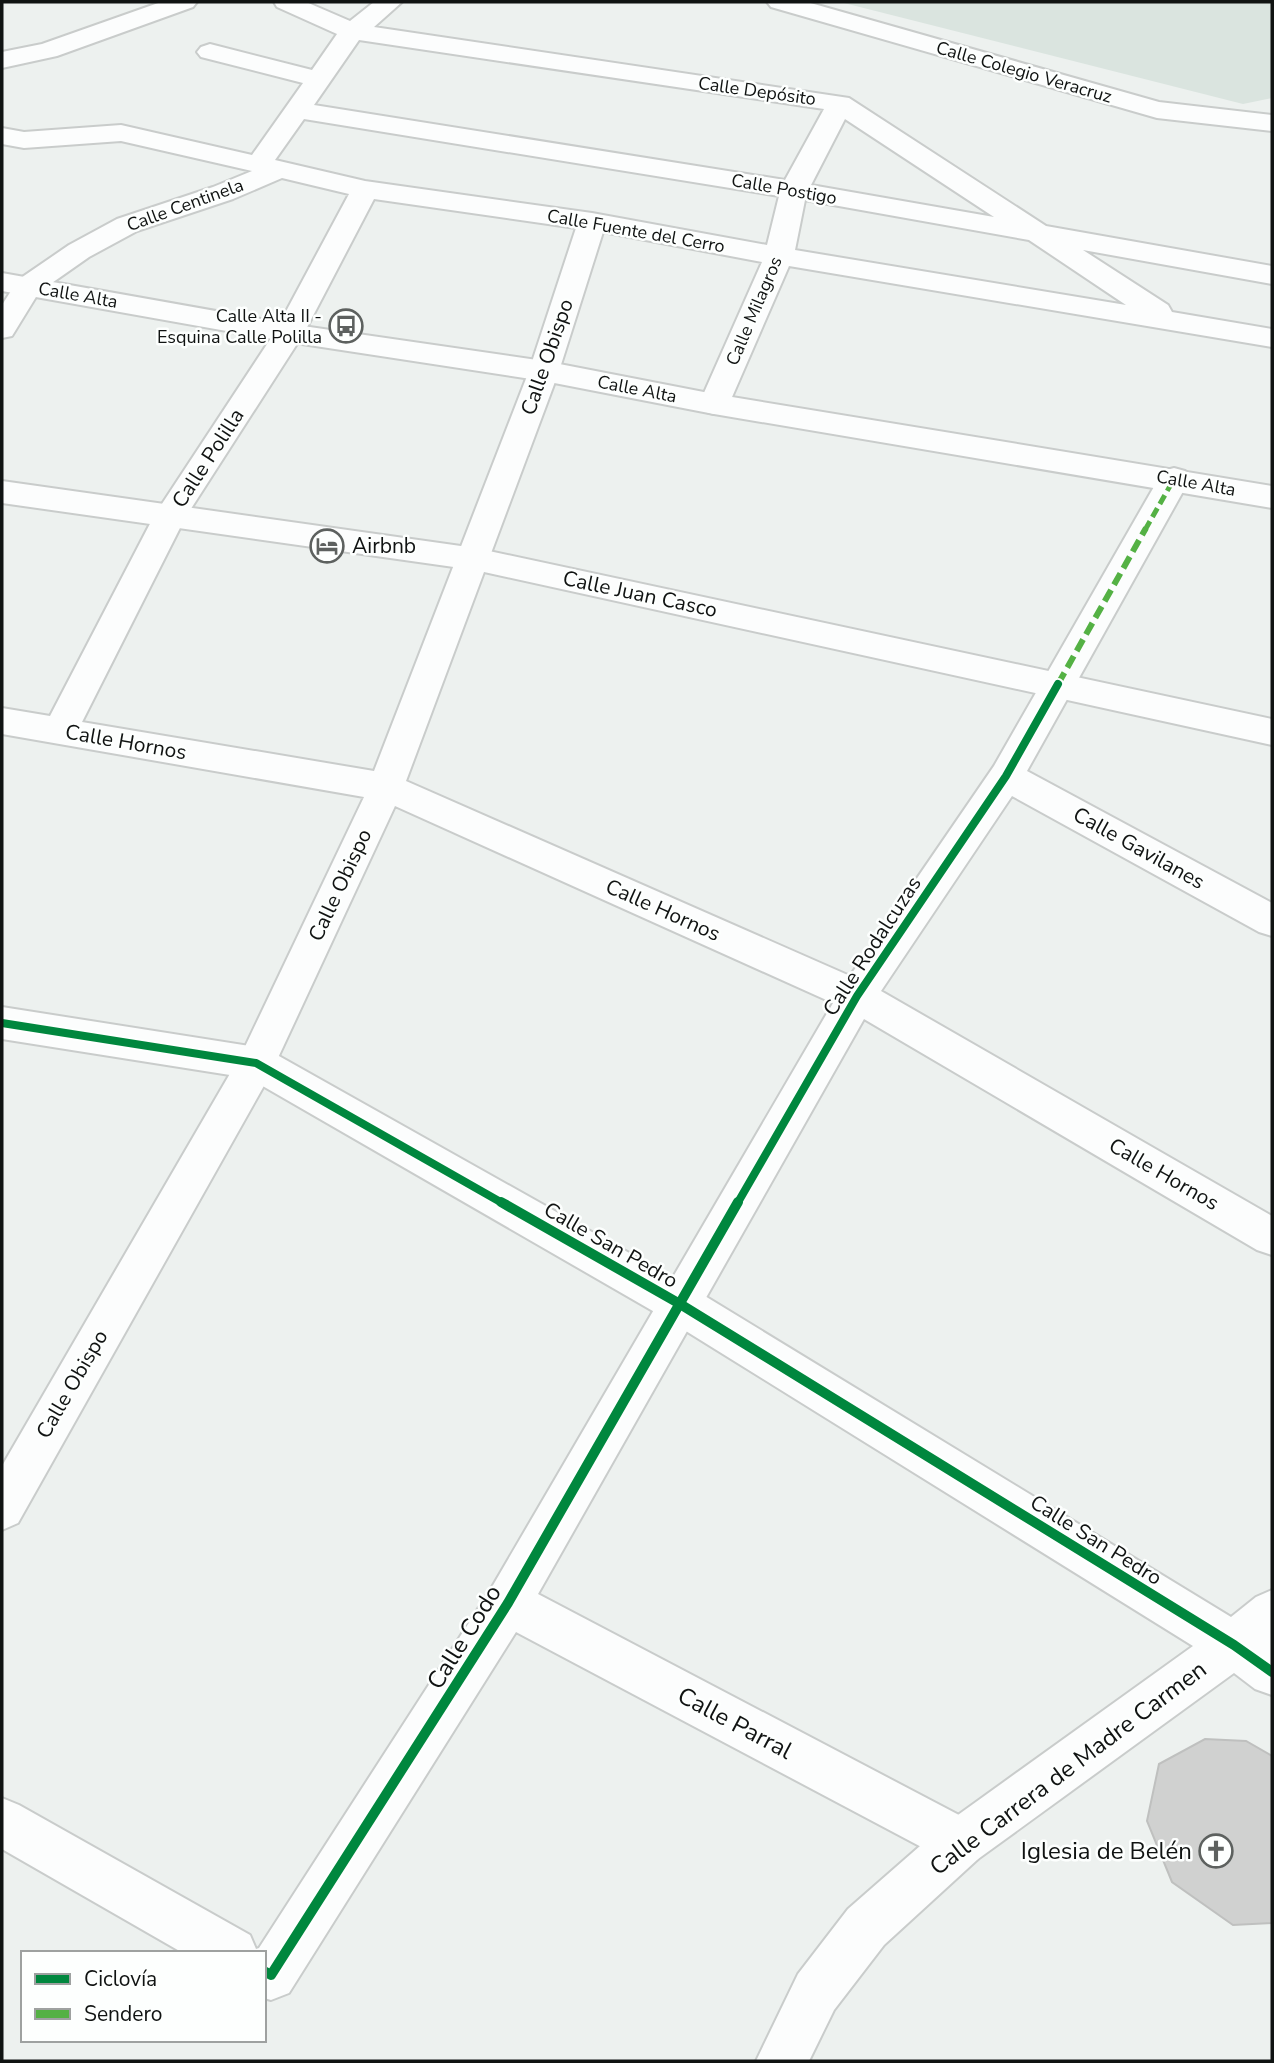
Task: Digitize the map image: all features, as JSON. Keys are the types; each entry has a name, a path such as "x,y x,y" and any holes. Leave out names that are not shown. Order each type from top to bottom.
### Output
{"street":[{"path":"2,60 48,51 184,2"},
{"name":"Calle Depósito","path":"286,2 352,31 840,104 1171,321"},
{"path":"270,167 296,110 352,31 390,2"},
{"name":"Calle Colegio Veracruz","path":"780,2 1157,110 1272,123"},
{"path":"210,52 318,79"},
{"name":"Calle Milagros","path":"714,404 779,256 794,190 840,104"},
{"name":"Calle Postigo","path":"296,110 794,190 1272,275"},
{"name":"Calle Fuente del Cerro","path":"2,136 24,140 121,132 365,189 592,222 1272,338"},
{"name":"Calle Centinela","path":"2,329 15,284 127,225 223,193 270,167"},
{"name":"Calle Polilla","path":"60,731 170,516 289,333 365,189"},
{"name":"Calle Obispo","path":"5,1496 256,1063 387,786 544,371 592,222"},
{"name":"Calle Alta","path":"15,284 289,333 544,371 714,404 1272,497"},
{"name":"Calle Rodalcuzas","path":"680,1304 857,996 1006,776 1174,479"},
{"name":"Calle Juan Casco","path":"2,492 475,558 1272,732"},
{"name":"Calle Hornos","path":"2,721 387,786 857,996 1272,1237"},
{"name":"Calle Gavilanes","path":"1006,776 1272,921"},
{"name":"Calle San Pedro","path":"2,1023 256,1063 680,1304 1234,1645 1272,1672"},
{"name":"Calle Codo","path":"266,1972 271,1975 508,1603 680,1304"},
{"name":"Calle Parral","path":"508,1603 961,1842"},
{"name":"Calle Carrera de Madre Carmen","path":"782,2061 816,1992 866,1927 961,1842 1234,1645 1272,1613"},
{"path":"2,1822 228,1951"}],"shaded area":[{"path":"840,2 1272,2 1272,98 1243,104"}],"building":[{"name":"Iglesia de Belén","path":"1205,1739 1246,1741 1272,1756 1272,1923 1233,1925 1172,1882 1147,1821 1159,1764"}],"marked path":[{"path":"1058,684 1174,479"}],"cycle path":[{"path":"266,1972 271,1975 508,1603 857,996 1006,776 1058,684"},
{"path":"2,1023 256,1063 680,1304 1234,1645 1272,1672"}],"place":[{"name":"Calle Alta II - Esquina Calle Polilla","path":"346,326"},
{"name":"Airbnb","path":"327,546"},
{"name":"Iglesia de Belén","path":"1216,1851"}]}
